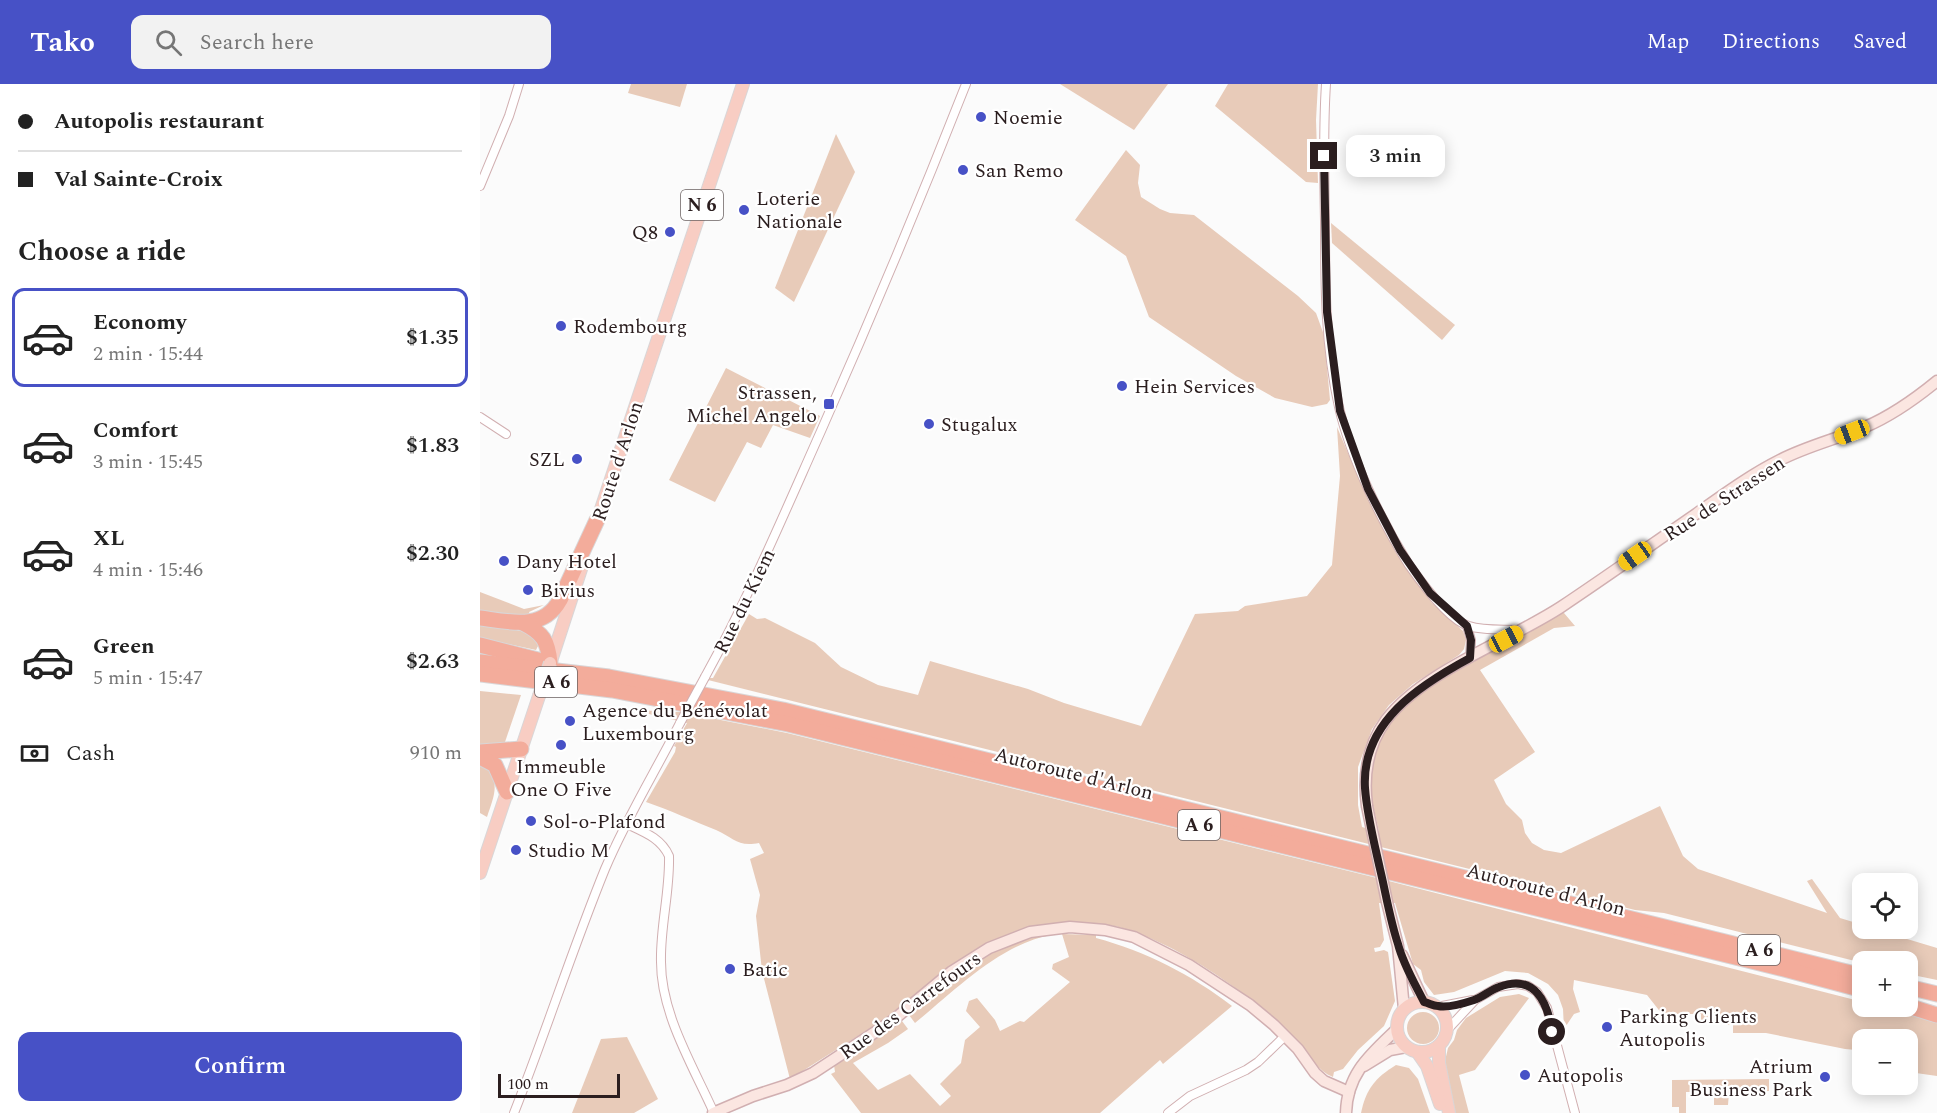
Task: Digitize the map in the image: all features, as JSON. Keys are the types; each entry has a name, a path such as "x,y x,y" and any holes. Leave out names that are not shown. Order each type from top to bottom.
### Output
{"highway":[{"path":"480,618 523,623 534,622 546,617 556,608 597,520"},
{"name":"A 6","path":"523,623 542,636 551,653"},
{"path":"480,645 585,673"},
{"name":"Autoroute d'Arlon","path":"480,662 585,673 728,698 888,735 1852,984"},
{"name":"Autoroute d'Arlon","path":"480,674 623,692 788,724 1852,985"},
{"path":"480,752 521,749"},
{"path":"480,757 495,765 507,792"},
{"path":"1918,986 1937,985"},
{"path":"1918,989 1937,994"},
{"path":"1918,1001 1937,1005"},
{"path":"1918,1009 1937,1015"}],"main road":[{"name":"Route d'Arlon","path":"480,873 551,653 743,84"},
{"name":"Rue de Strassen","path":"1404,1009 1398,946 1367,806 1365,786 1366,766 1371,748 1386,720 1399,705 1437,676 1524,630 1755,473 1782,459 1882,420 1937,381"},
{"name":"Rue des Carrefours","path":"714,1113 753,1096 787,1086 813,1073 892,1021 961,964 999,943 1044,929 1070,927 1105,930 1134,937 1156,947 1219,984 1250,1005 1286,1036 1324,1081 1349,1092"},
{"name":"Rue de Strassen","path":"1398,946 1424,1002"},
{"path":"1424,1002 1437,1006 1445,1016 1448,1029 1447,1036 1439,1047 1426,1053 1418,1053 1406,1047 1401,1042 1396,1029 1397,1021 1404,1009 1424,1002"},
{"path":"1346,1113 1349,1092 1369,1053 1396,1029"},
{"path":"1361,1068 1390,1050 1406,1047"},
{"path":"1439,1047 1439,1063 1449,1113"},
{"path":"1418,1053 1427,1066 1444,1113"}],"street":[{"path":"480,186 509,116 519,84"},
{"name":"Rue du Kiem","path":"514,1113 606,867 759,572 912,218 966,84"},
{"path":"1326,84 1324,112 1325,276 1330,348 1339,407 1368,489 1400,550 1430,593 1467,626 1471,640 1470,658"},
{"path":"480,417 506,434"},
{"path":"1467,626 1524,630"},
{"path":"627,824 655,838 664,846 669,856 661,951 662,986 669,1012 714,1113"},
{"path":"1437,1006 1475,1000 1508,984 1518,984 1537,992 1547,1008 1575,1113"},
{"path":"1448,1029 1475,1000"},
{"path":"1167,1113 1191,1096 1246,1070 1286,1036"}],"shaded area":[{"path":"631,84 687,84 680,107 628,93"},
{"path":"1060,84 1168,84 1134,130"},
{"path":"1228,84 1318,84 1316,120 1318,183 1306,182 1215,106"},
{"path":"836,134 855,172 794,302 775,288"},
{"path":"1126,150 1140,165 1138,183 1141,197 1170,213 1194,215 1298,296 1316,313 1324,335 1330,400 1327,404 1312,407 1275,398 1236,376 1149,317 1126,256 1075,220"},
{"path":"1331,223 1455,325 1442,340 1332,243"},
{"path":"726,368 820,416 810,438 773,425 761,448 747,442 715,502 669,480"},
{"path":"1337,427 1367,498 1396,553 1432,603 1463,631 1466,640 1464,649 1459,655 1413,684 1389,705 1372,729 1358,767 1358,805 1362,827 1379,832 1370,787 1372,765 1383,736 1401,711 1412,700 1438,682 1560,613 1564,613 1575,626 1554,628 1480,670 1535,752 1494,780 1506,804 1522,820 1525,833 1532,843 1544,850 1561,853 1660,806 1683,856 1698,869 1827,913 1807,881 1812,879 1840,918 1852,922 1852,939 1907,939 1937,948 1937,980 1918,976 1918,951 1852,951 1852,960 1664,913 1635,910 700,678 713,678 749,614 757,619 765,618 815,643 841,667 878,685 918,695 930,661 1028,689 1064,703 1141,726 1195,614 1238,611 1245,606 1307,596 1332,565 1340,476"},
{"path":"480,592 524,609 544,605 529,612 531,617 480,611"},
{"path":"480,622 530,633 540,642 536,650 480,638"},
{"path":"480,691 521,695 505,742 497,745 480,744"},
{"path":"632,710 680,712 787,733 1373,877 1852,999 1852,1017 1918,1016 1937,1022 1937,1076 1918,1073 1918,1029 1852,1029 1852,1050 1845,1049 1766,1033 1733,1033 1733,1025 1724,1025 1724,1020 1701,1020 1701,1014 1662,1014 1647,995 1574,980 1573,989 1580,1012 1574,1014 1564,1029 1563,1009 1558,995 1548,984 1528,973 1505,971 1454,992 1434,995 1424,982 1421,970 1413,964 1395,903 1379,903 1384,940 1380,947 1374,948 1375,952 1384,950 1388,952 1395,1001 1384,1026 1358,1050 1343,1069 1334,1072 1333,1077 1319,1067 1255,1003 1215,974 1145,936 1123,928 1084,923 1030,927 790,1079 762,971 756,916 760,895 750,859 764,853 759,843 740,843 716,830 646,802 675,752 676,747 674,746 687,723"},
{"path":"480,762 492,775 495,787 487,817 480,813"},
{"path":"1051,933 1052,935 1033,940 997,958 962,983 915,1023 909,1015 957,974 974,963 1010,944"},
{"path":"1062,934 1096,935 1096,938 1150,957 1201,984 1232,1006 1163,1064 1160,1060 1100,1113 861,1113 831,1074 835,1072 834,1065 902,1021 908,1029 853,1063 878,1090 910,1074 940,1106 951,1096 940,1084 961,1063 965,1040 980,1027 966,1011 969,1001 977,998 995,1020 1000,1031 1020,1021 1024,1022 1070,982 1052,969 1053,964 1069,957"},
{"path":"1519,994 1529,998 1475,1070 1459,1075 1469,1113 1451,1113 1444,1065 1448,1048 1457,1030 1466,1018 1500,997"},
{"path":"1423,1012 1435,1016 1439,1028 1435,1040 1423,1044 1411,1040 1407,1028 1411,1016"},
{"path":"627,1037 658,1099 634,1113 572,1113 601,1039"},
{"path":"1396,1065 1409,1068 1418,1079 1430,1113 1361,1113 1373,1085"},
{"path":"1769,1079 1769,1091 1729,1092 1728,1105 1714,1105 1714,1092 1686,1092 1686,1113 1679,1113 1679,1107 1672,1107 1672,1080"}],"place":[{"name":"Noemie","path":"981,117"},
{"name":"San Remo","path":"963,170"},
{"name":"Loterie Nationale","path":"744,210"},
{"name":"Q8","path":"670,232"},
{"name":"Rodembourg","path":"561,326"},
{"name":"Hein Services","path":"1122,386"},
{"name":"Strassen, Michel Angelo","path":"829,404"},
{"name":"Stugalux","path":"929,424"},
{"name":"SZL","path":"577,459"},
{"name":"Dany Hotel","path":"504,561"},
{"name":"Bivius","path":"528,590"},
{"name":"Agence du Bénévolat Luxembourg","path":"570,721"},
{"name":"Immeuble One O Five","path":"561,745"},
{"name":"Sol-o-Plafond","path":"531,821"},
{"name":"Studio M","path":"516,850"},
{"name":"Batic","path":"730,969"},
{"name":"Parking Clients Autopolis","path":"1607,1027"},
{"name":"Autopolis","path":"1525,1075"},
{"name":"Atrium Business Park","path":"1825,1077"}],"route":[{"path":"1324,156 1327,312 1340,411 1368,489 1400,550 1430,593 1467,626 1471,640 1470,658 1417,690 1386,720 1377,734 1366,766 1367,806 1398,946 1424,1002 1437,1006 1452,1004 1475,1000 1508,984 1528,986 1544,999 1552,1032"}]}
